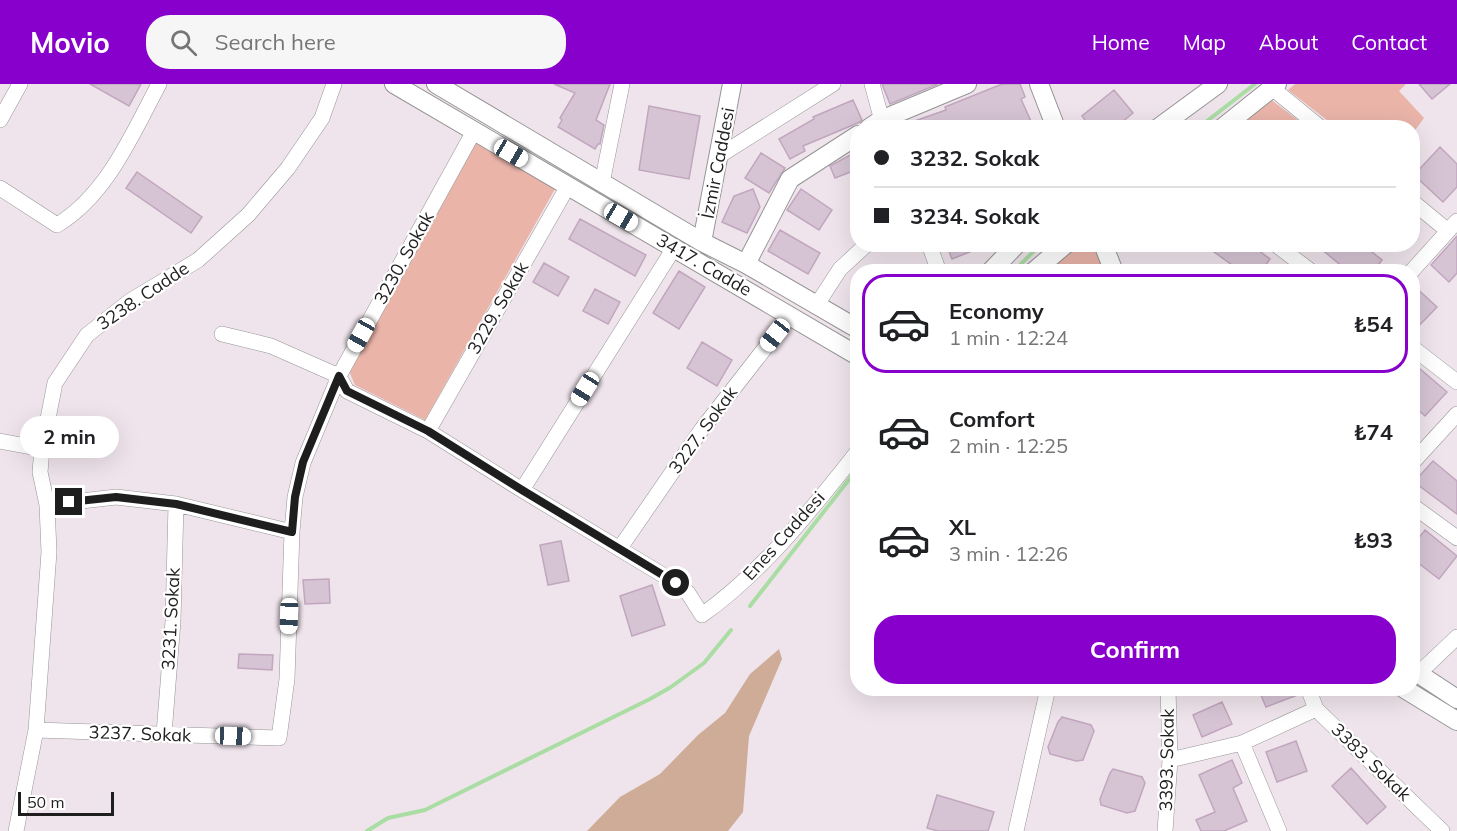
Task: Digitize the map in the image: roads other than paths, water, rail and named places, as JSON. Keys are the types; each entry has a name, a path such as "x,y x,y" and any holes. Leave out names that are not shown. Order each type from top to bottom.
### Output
{"street":[{"path":"0,120 20,84"},
{"path":"0,188 57,225 72,216 95,190 127,144 159,84"},
{"name":"3238. Cadde","path":"16,831 36,730 49,552 47,505 40,472 42,449 55,383 87,335 130,301 198,260 248,215 288,168 322,118 334,84"},
{"name":"3417. Cadde","path":"394,84 850,351"},
{"name":"3417. Cadde","path":"436,84 702,242 746,264 850,325"},
{"path":"602,183 621,84"},
{"name":"İzmir Caddesi","path":"702,242 732,84"},
{"path":"719,156 833,84"},
{"path":"872,84 877,120"},
{"path":"889,120 967,84"},
{"path":"1039,84 1053,120"},
{"path":"1169,120 1218,84"},
{"path":"1232,120 1275,86 1312,120"},
{"name":"3230. Sokak","path":"279,738 287,679 295,497 303,462 339,376 474,131"},
{"path":"746,264 790,179 850,140"},
{"name":"3229. Sokak","path":"428,431 568,186"},
{"path":"1418,264 1453,226 1420,206"},
{"path":"522,490 674,248"},
{"path":"816,306 840,269 858,252"},
{"path":"998,264 1009,252"},
{"path":"1042,264 1057,252"},
{"path":"1286,252 1301,264"},
{"name":"3227. Sokak","path":"620,548 702,429 790,316"},
{"path":"222,334 272,346 339,376 347,391 428,431 620,548"},
{"path":"1420,353 1457,382"},
{"path":"1420,454 1457,414"},
{"path":"0,441 42,449"},
{"name":"Enes Caddesi","path":"620,548 688,592 702,615 722,601 781,545 850,461"},
{"path":"47,505 116,497 176,504 292,532"},
{"name":"3231. Sokak","path":"164,734 173,621 176,504"},
{"path":"1420,511 1457,538"},
{"path":"1420,669 1457,638"},
{"path":"1420,675 1457,699"},
{"path":"1016,831 1046,696"},
{"name":"3393. Sokak","path":"1165,831 1170,760 1168,696"},
{"name":"3383. Sokak","path":"1311,696 1316,710 1442,831"},
{"path":"1416,696 1457,722"},
{"path":"1170,760 1242,742 1316,710"},
{"name":"3237. Sokak","path":"36,730 279,738"},
{"path":"1242,742 1279,831"}],"waterway":[{"path":"1208,120 1255,84"},
{"path":"1021,264 1033,252"},
{"path":"750,606 850,478"},
{"path":"367,831 388,818 425,810 650,699 704,663 731,630"}]}
